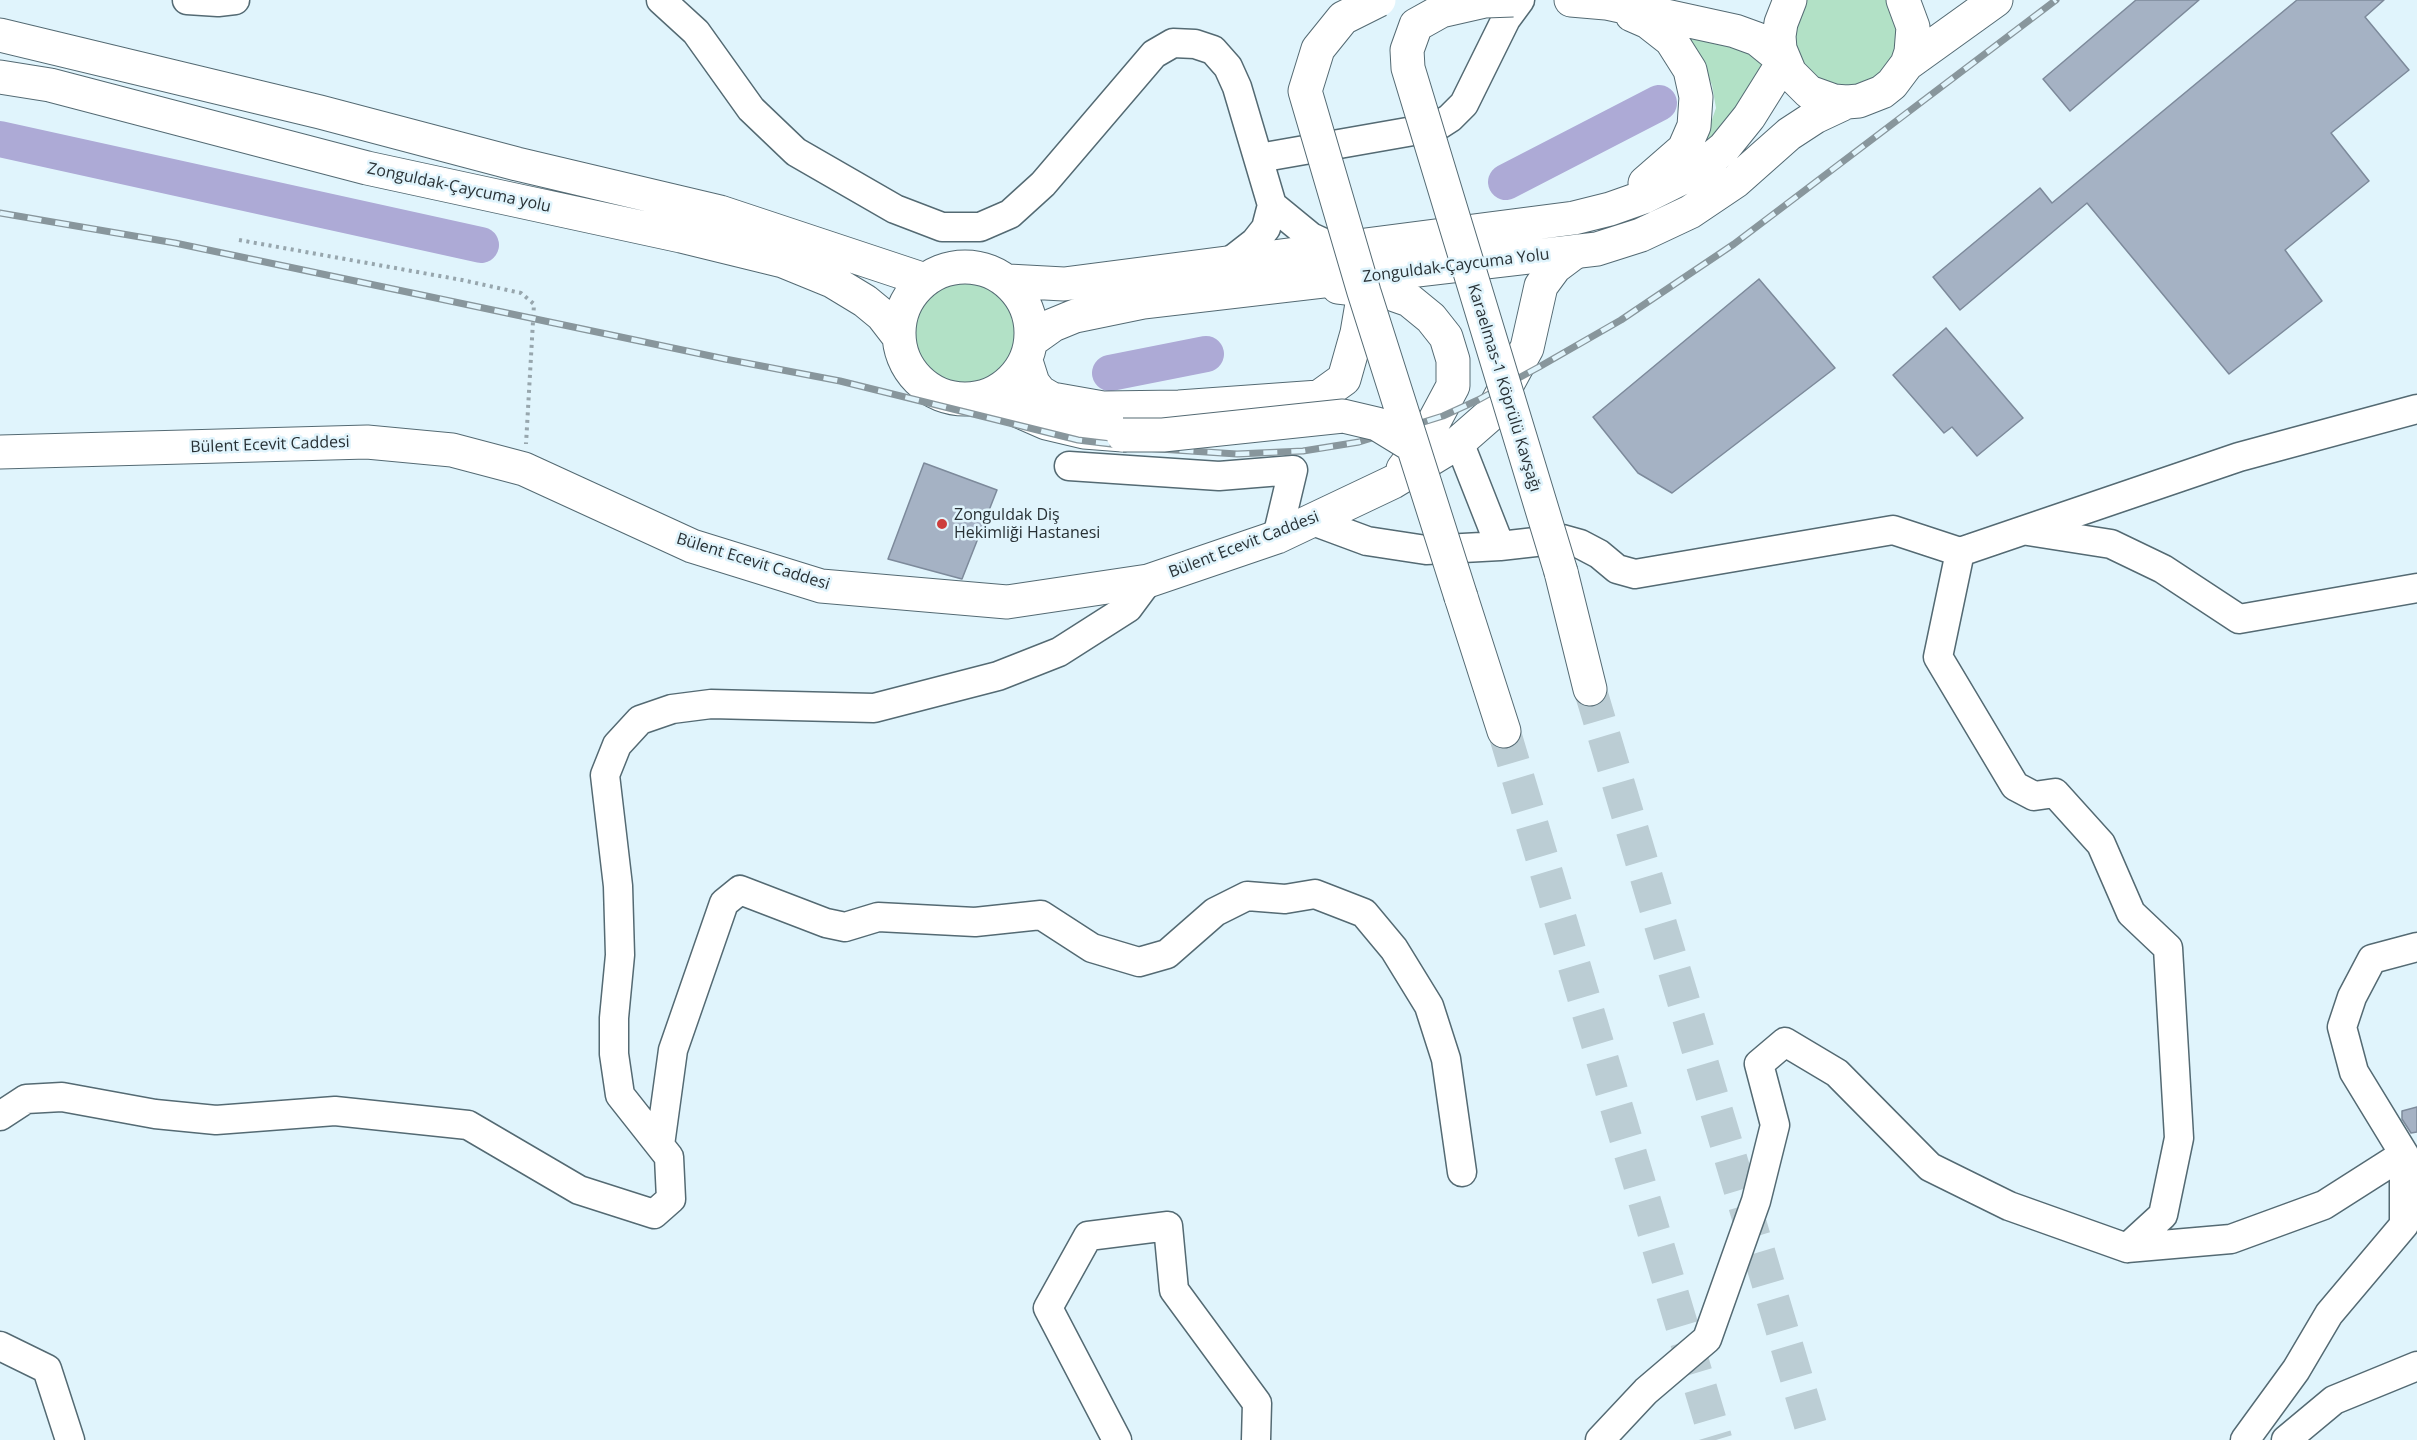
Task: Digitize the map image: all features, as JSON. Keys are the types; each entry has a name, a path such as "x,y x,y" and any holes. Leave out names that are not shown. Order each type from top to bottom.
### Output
{"main road":[{"path":"1379,0 1343,18 1318,49 1305,90 1364,292 1504,731"},
{"name":"Karaelmas-1 Köprülü Kavşağı","path":"1514,0 1485,1 1441,11 1416,25 1407,50 1408,68 1561,572 1590,688"},
{"path":"1571,0 1606,3 1736,31 1757,39 1784,61"},
{"path":"1790,0 1780,23 1780,49 1784,61 1799,83 1809,92 1834,101 1847,102"},
{"path":"1903,0 1913,27 1911,52 1907,64"},
{"path":"1907,64 1996,0"},
{"path":"1606,3 1648,22 1671,40 1690,70 1696,97 1694,126 1684,149 1663,169 1610,209"},
{"path":"0,35 253,95 517,164 720,212 925,280"},
{"name":"Zonguldak-Çaycuma Yolu","path":"1008,281 1064,284 1574,218 1610,209 1644,197 1696,171 1724,148 1749,117 1784,61"},
{"name":"Zonguldak-Çaycuma Yolu","path":"1029,351 1053,325 1075,316 1143,302 1575,252 1597,249 1641,235 1690,212 1736,181 1789,134 1815,117 1847,102 1859,101 1882,92 1896,80 1907,64"},
{"name":"Zonguldak-Çaycuma yolu","path":"0,77 50,85 367,168 681,236 783,261 832,281 865,301 882,315 899,337"},
{"name":"Bülent Ecevit Caddesi","path":"0,452 367,442 452,450 524,469 692,546 821,586 1007,602 1148,581 1277,537 1393,482 1458,442 1491,414 1527,348 1541,286 1555,267 1575,252"},
{"path":"1364,292 1357,333 1344,379 1319,397 1179,407 1103,408 1062,402 1040,392 1032,383 1029,351 1031,318 1022,297 1008,281 988,270 967,266 945,269 925,280 905,305 901,315 899,337 903,358 915,377 932,391 952,398 974,399 1014,409 1046,423 1084,432 1163,435 1343,416 1377,424 1413,446"},
{"path":"1310,283 1389,293 1408,300 1431,318 1446,337 1453,360 1454,386 1422,444 1393,482"},
{"path":"974,399 995,393 1013,380 1029,351"}],"street":[{"path":"187,0 218,2 235,0"},
{"path":"661,0 696,32 751,109 796,152 895,209 942,227 980,227 1010,214 1043,184 1154,54 1173,43 1195,44 1213,50 1228,67 1238,87 1272,205 1266,228 1255,242 1228,263"},
{"path":"1259,158 1436,127 1450,118 1464,104 1506,19 1520,0"},
{"path":"1272,205 1311,237 1337,249"},
{"path":"1313,521 1367,542 1426,550 1500,546 1562,539 1580,544 1599,554 1617,569 1635,574 1893,530 1960,552 2239,457 2417,409"},
{"path":"1458,442 1500,546"},
{"path":"1069,466 1219,476 1293,470 1277,537"},
{"path":"2025,531 2111,544 2163,568 2239,618 2417,588"},
{"path":"1960,552 1938,657 2015,786 2034,796 2055,793 2101,844 2132,913 2168,948 2179,1138 2163,1215 2127,1248"},
{"path":"0,1116 26,1099 62,1097 155,1114 216,1120 335,1111 468,1125 579,1190 654,1214 671,1199 669,1157 620,1095 614,1053 614,1018 620,956 618,886 605,775 617,745 640,720 672,709 711,704 874,708 998,676 1059,652 1128,608 1148,581"},
{"path":"660,1145 673,1050 724,903 740,890 826,923 845,927 878,917 975,922 1041,915 1092,948 1139,962 1167,954 1215,912 1247,896 1285,899 1315,894 1364,913 1394,949 1429,1006 1446,1059 1462,1172"},
{"path":"2246,1440 2296,1370 2329,1314 2404,1225 2404,1154 2354,1072 2342,1027 2352,997 2372,959 2417,946"},
{"path":"1600,1440 1646,1391 1707,1339 1756,1201 1775,1125 1759,1064 1785,1042 1837,1073 1930,1167 2008,1206 2127,1248 2231,1239 2324,1205 2404,1154"},
{"path":"1117,1440 1048,1308 1088,1236 1168,1226 1174,1290 1257,1403 1256,1440"},
{"path":"0,1346 47,1369 70,1440"},
{"path":"2286,1440 2334,1400 2417,1366"}],"path":[{"path":"239,240 462,280 521,293 534,304 524,469"}],"green space":[{"path":"1796,0 1897,0 1894,75 1824,93 1784,36"},
{"path":"1684,34 1732,45 1756,57 1766,69 1711,142 1706,137 1716,108 1712,85 1699,56"},
{"path":"965,272 988,276 1008,290 1022,310 1026,333 1022,356 1008,376 988,390 965,394 942,390 922,376 908,356 904,333 908,310 922,290 942,276"}],"building":[{"path":"2136,0 2199,0 2070,111 2043,79"},
{"path":"2297,0 2384,0 2365,17 2409,70 2331,133 2369,181 2285,250 2322,301 2229,374 2087,203 1960,310 1933,277 2040,188 2052,203"},
{"path":"1759,279 1835,368 1672,493 1638,473 1593,417"},
{"path":"1946,328 2023,418 1977,456 1952,427 1944,433 1893,375"},
{"name":"Zonguldak Diş Hekimliği Hastanesi","path":"924,463 997,490 962,579 888,559"},
{"path":"2417,1107 2417,1132 2411,1133 2402,1119 2402,1111"}],"waterway":[{"path":"1506,182 1659,103"},
{"path":"0,139 481,245"},
{"path":"1110,373 1206,354"}],"tunnel":[{"path":"1590,689 1815,1440"},
{"path":"1504,731 1716,1440"}],"railway":[{"path":"0,213 175,243 725,359 840,381 1078,440 1144,448 1237,454 1303,451 1359,442 1443,416 1478,400 1621,320 1734,244 2056,0"}],"place":[{"name":"Zonguldak Diş Hekimliği Hastanesi","path":"942,524"}]}
